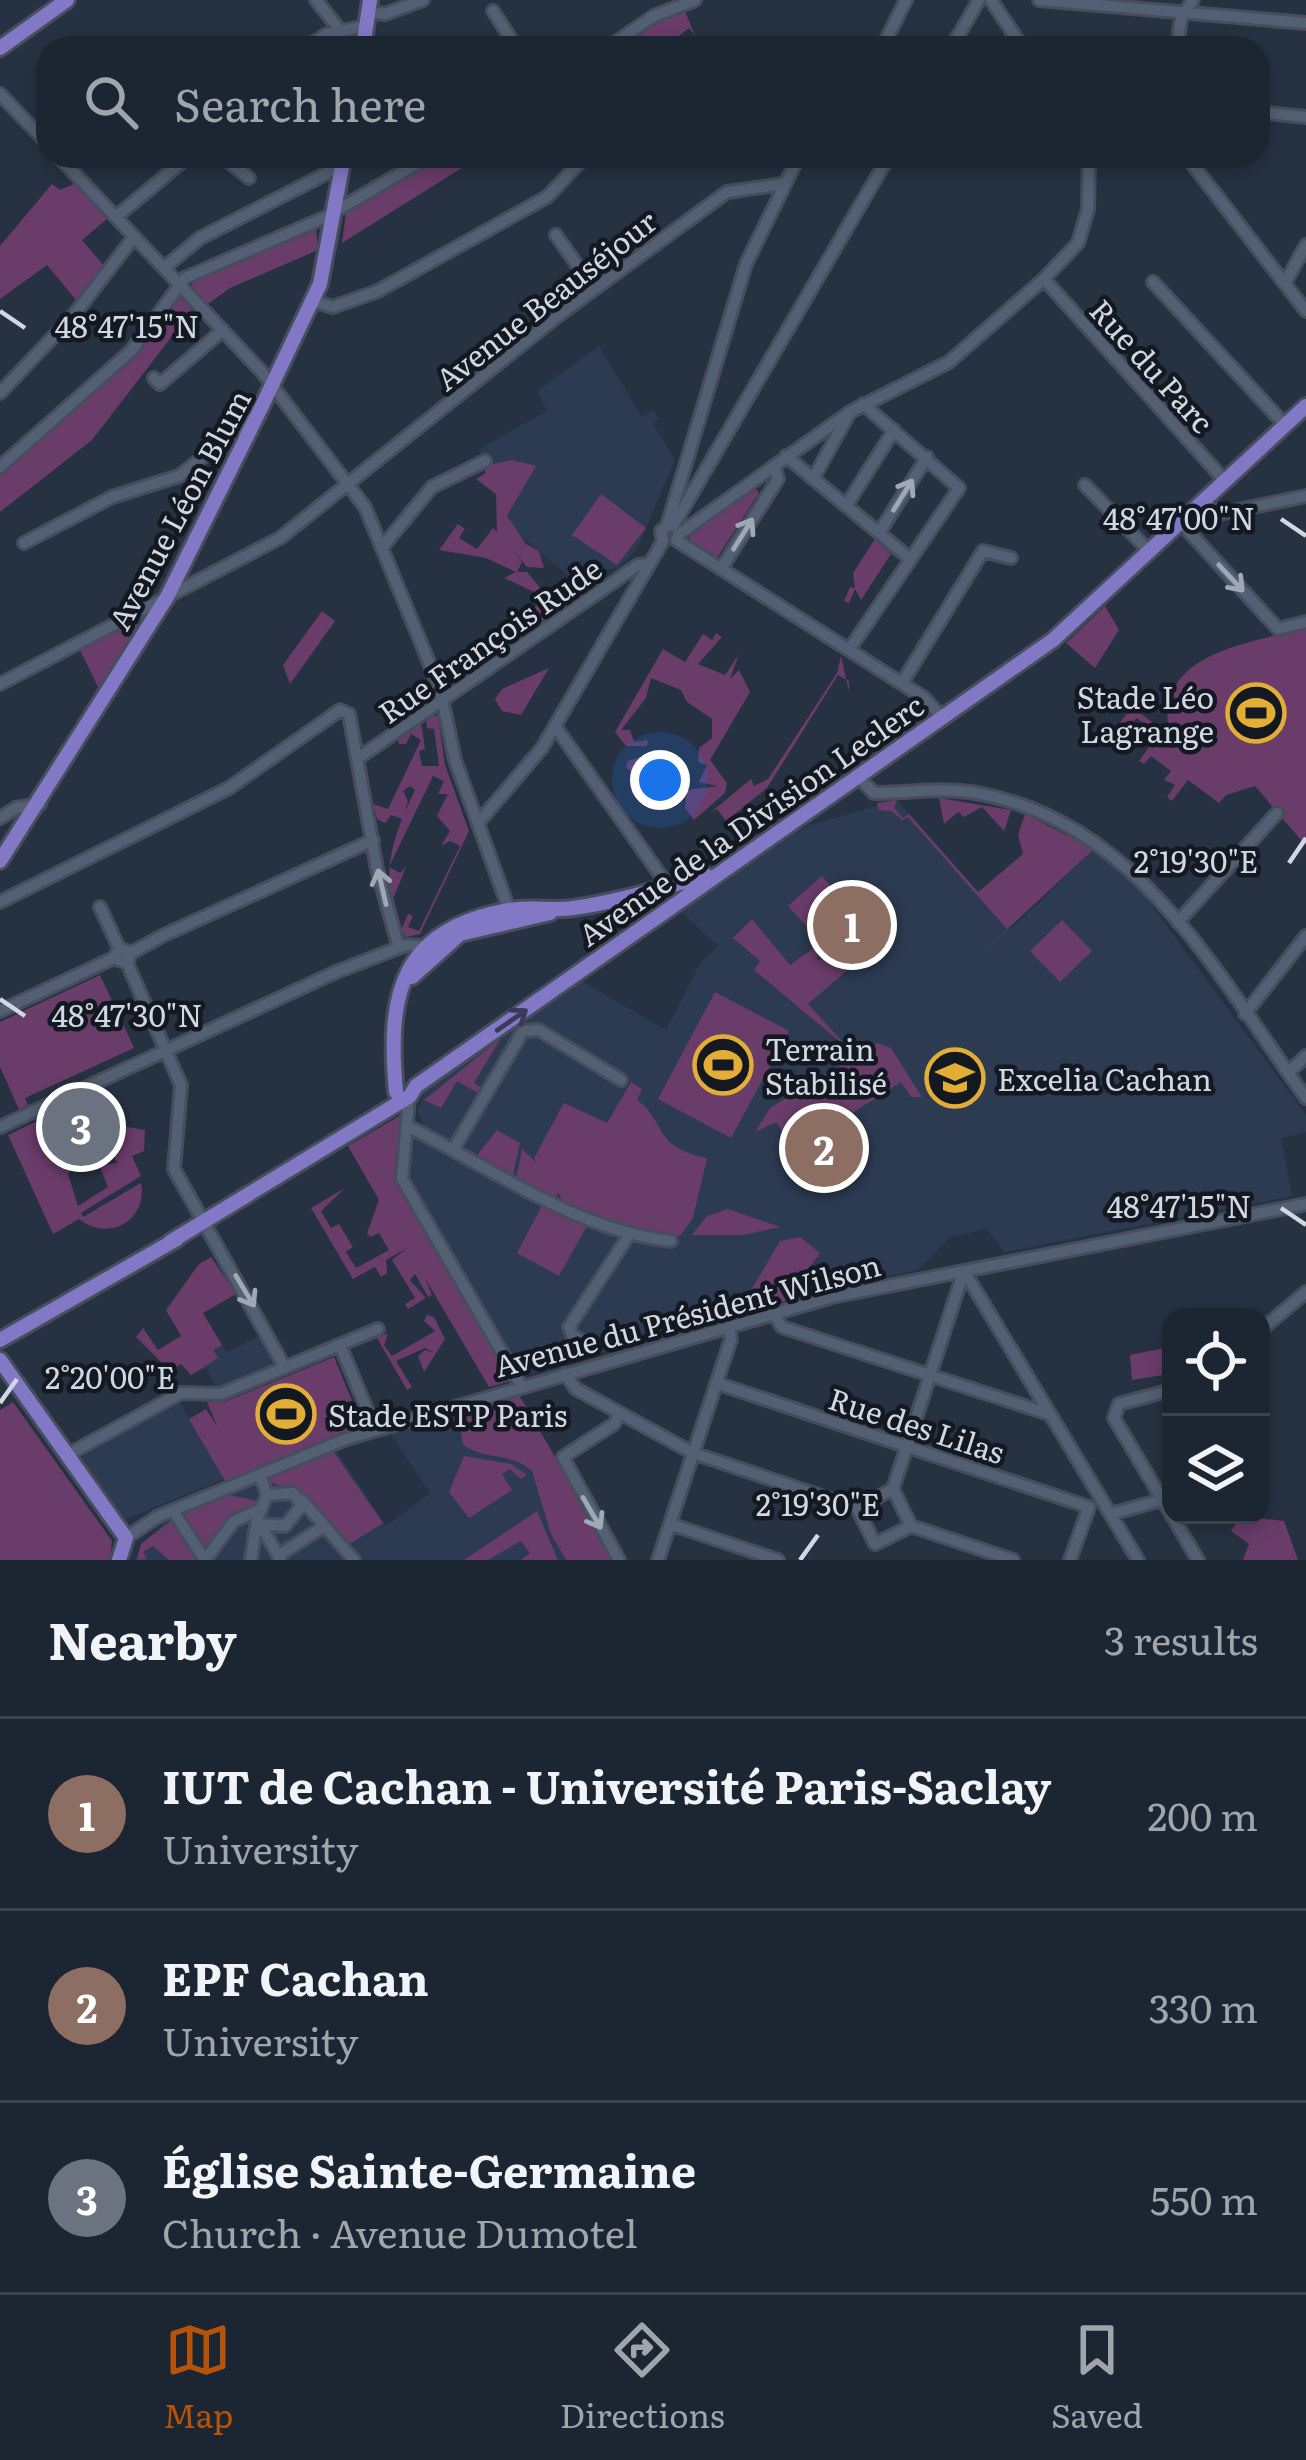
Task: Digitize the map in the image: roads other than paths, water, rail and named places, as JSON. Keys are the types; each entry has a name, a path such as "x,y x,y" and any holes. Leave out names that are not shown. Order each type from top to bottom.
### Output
{"main road":[{"path":"0,48 67,0"},
{"path":"0,58 18,38"},
{"name":"Avenue Léon Blum","path":"0,861 166,597 243,446 313,301 342,168"},
{"name":"Avenue de la Division Leclerc","path":"41,1318 367,1120 712,874 1054,640 1306,406"},
{"path":"405,1090 394,1061 401,990 418,956 460,922 556,910 712,874"},
{"path":"661,888 678,902"},
{"path":"0,1330 41,1318"},
{"path":"0,1340 41,1318"},
{"path":"0,1360 126,1538 119,1560"}],"street":[{"path":"316,0 339,29"},
{"path":"326,36 368,13 385,14 423,0"},
{"path":"624,36 694,0"},
{"path":"888,36 907,0"},
{"path":"958,36 979,0"},
{"path":"991,0 1015,36"},
{"path":"1039,0 1306,23"},
{"path":"1179,36 1184,12 1193,0"},
{"path":"493,11 509,36"},
{"path":"0,94 36,132"},
{"path":"1270,113 1306,116"},
{"path":"69,168 273,385 350,484 384,545 443,698 455,760 512,915"},
{"path":"116,217 175,168"},
{"path":"237,168 249,178"},
{"path":"164,268 201,237 328,168"},
{"path":"0,467 131,351 178,283 334,213 402,168"},
{"path":"313,301 333,307 381,290 547,196 574,168"},
{"path":"671,534 733,305 793,168"},
{"path":"478,823 555,726 882,168"},
{"path":"671,534 850,412 949,362 1044,280 1071,252 1084,226 1088,168"},
{"path":"1195,168 1306,311"},
{"name":"Avenue Beauséjour","path":"0,684 280,538 559,314 727,192 783,184"},
{"path":"556,235 591,285"},
{"path":"0,393 73,316 134,237"},
{"path":"1285,284 1306,245"},
{"name":"Rue du Parc","path":"1044,280 1226,482"},
{"path":"1153,282 1286,426"},
{"path":"154,378 160,384 223,330"},
{"path":"786,456 908,557 916,556 959,488 863,404"},
{"path":"813,478 850,412"},
{"path":"24,543 112,497 179,476 258,414"},
{"path":"845,506 894,430"},
{"path":"228,437 243,446"},
{"path":"879,533 927,457"},
{"path":"384,545 432,488 485,461"},
{"path":"721,569 778,478 773,466"},
{"path":"1085,485 1150,552"},
{"path":"1204,502 1219,514 1306,496"},
{"path":"1181,524 1278,629 1306,622"},
{"path":"671,534 902,683 941,716"},
{"path":"902,683 983,551 1011,558"},
{"path":"849,650 908,557"},
{"name":"Rue François Rude","path":"357,759 638,565 650,564"},
{"path":"184,565 198,581"},
{"path":"138,614 149,626"},
{"path":"0,902 229,788 340,710 349,714 399,948"},
{"path":"555,726 661,888"},
{"path":"856,775 874,793 972,792 1059,819 1119,856 1178,922 1306,1098"},
{"path":"0,818 16,808 40,804"},
{"path":"1178,922 1277,813"},
{"path":"0,1011 373,840"},
{"path":"100,907 182,1090 172,1166 285,1368"},
{"path":"1245,1014 1306,936"},
{"path":"0,1127 399,948 418,956"},
{"path":"453,1150 523,1031 539,1030 621,1080"},
{"path":"1288,1072 1306,1056"},
{"path":"405,1090 409,1126 400,1157 406,1189 522,1387"},
{"path":"409,1126 534,1195 629,1235 671,1241"},
{"name":"Avenue du Président Wilson","path":"126,1538 157,1517 376,1429 774,1314 964,1270 1306,1204"},
{"path":"589,1349 592,1346 572,1335 569,1327 629,1235"},
{"path":"911,1526 893,1489 964,1270"},
{"path":"964,1270 1138,1560"},
{"path":"1270,1322 1306,1292"},
{"path":"774,1314 782,1327 1050,1414"},
{"path":"658,1560 731,1339 729,1327"},
{"path":"67,1456 181,1393 221,1394 378,1329"},
{"path":"340,1345 376,1429"},
{"path":"566,1374 576,1388 693,1453 857,1508 875,1544 870,1560"},
{"name":"Rue des Lilas","path":"716,1383 1089,1507"},
{"path":"1111,1514 1162,1500 1115,1422 1114,1410 1126,1400 1162,1392"},
{"path":"619,1560 562,1457 614,1424 620,1413"},
{"path":"251,1560 267,1495 260,1474"},
{"path":"857,1508 893,1489"},
{"path":"267,1495 293,1493 354,1560"},
{"path":"1070,1560 1089,1507 1101,1499"},
{"path":"277,1554 302,1500"},
{"path":"177,1517 205,1560 234,1522 259,1518 289,1523"},
{"path":"259,1518 277,1554"},
{"path":"670,1524 778,1560"},
{"path":"1176,1524 1198,1560"},
{"path":"277,1554 324,1526"},
{"path":"875,1544 911,1526 1012,1560"}],"place":[{"name":"Stade Léo Lagrange","path":"1256,713"},
{"name":"IUT de Cachan - Université Paris-Saclay","path":"852,925"},
{"name":"Terrain Stabilisé","path":"723,1065"},
{"name":"Excelia Cachan","path":"955,1078"},
{"name":"Église Sainte-Germaine","path":"81,1127"},
{"name":"EPF Cachan","path":"824,1148"},
{"name":"Stade ESTP Paris","path":"286,1414"}]}
